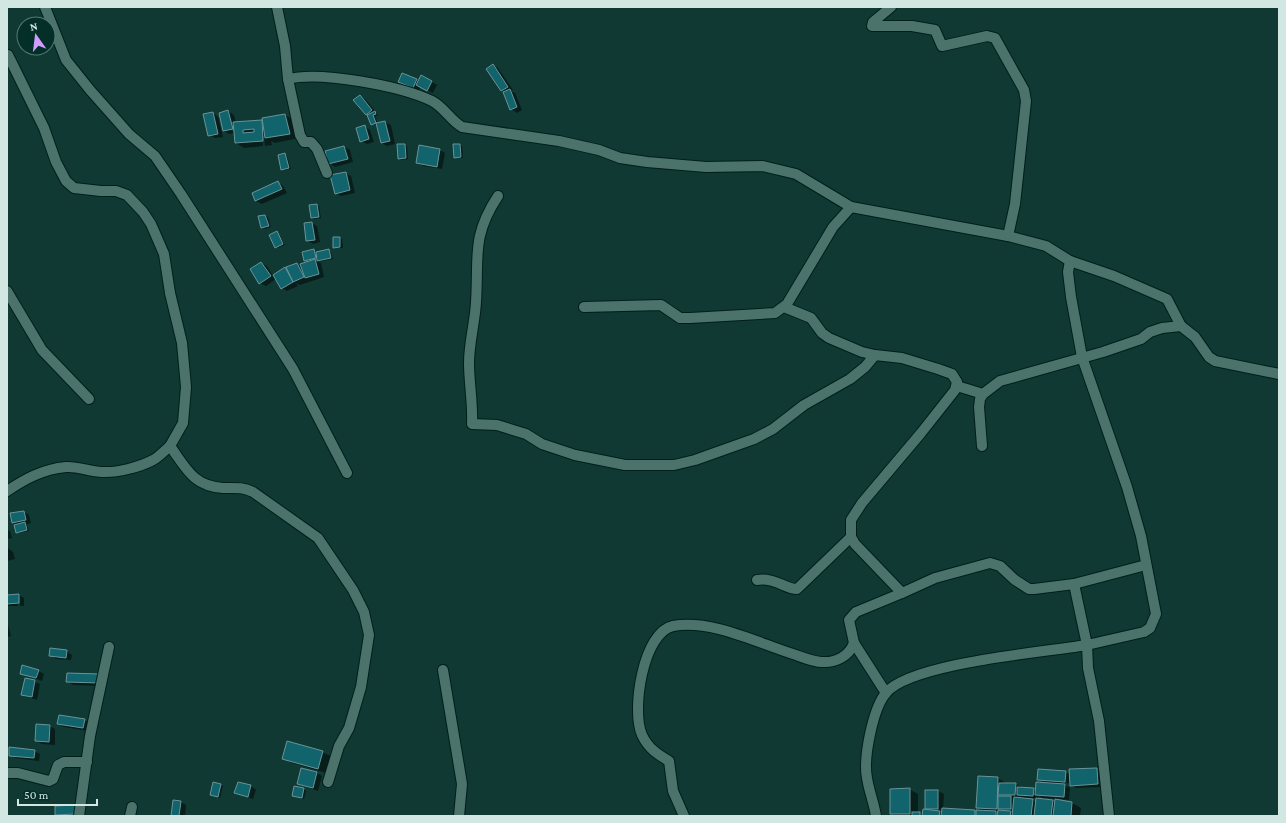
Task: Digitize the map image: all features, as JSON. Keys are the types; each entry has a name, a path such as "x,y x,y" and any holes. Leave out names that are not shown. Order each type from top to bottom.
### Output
{"street":[{"path":"45,7 66,60 129,134 155,156 181,194 293,369 347,473"},
{"path":"277,7 285,46 288,79 302,140 311,142 317,149 327,174"},
{"path":"891,7 873,22 872,26 912,26 935,30 942,46 987,36 996,38 1024,90 1026,107 1020,148 1015,204 1008,236"},
{"path":"7,491 30,477 64,467 103,472 125,469 153,460 170,446 182,423 186,387 182,343 170,293 164,254 151,224 143,212 127,195 116,191 74,188 66,181 56,162 44,128 24,92 8,55"},
{"path":"288,79 302,75 351,80 398,89 439,105 452,121 462,127 559,141 599,150 620,158 706,167 763,166 778,169 796,174 851,207 1008,236 1046,246 1070,261 1114,276 1167,299 1181,326 1195,336 1209,357 1215,361 1279,374"},
{"path":"498,196 485,220 478,244 476,302 469,361 473,399 472,424 497,425 526,434 542,444 575,455 625,465 674,465 696,460 754,439 773,429 804,405 850,379 865,367 875,355"},
{"path":"584,307 661,305 680,318 775,313 784,308 833,227 851,207"},
{"path":"876,816 866,777 866,755 875,719 886,693 912,678 944,666 1087,646 1144,632 1150,628 1156,614 1141,536 1127,487 1082,357 1071,297 1068,272 1070,261"},
{"path":"7,291 42,350 89,399"},
{"path":"784,308 811,318 822,333 829,338 862,352 902,358 952,374 956,380 957,386 921,433 862,503 852,520 851,537 855,544 902,593"},
{"path":"982,446 979,407 983,394 1000,381 1141,338 1156,330 1181,326"},
{"path":"957,386 983,394"},
{"path":"170,446 197,481 210,486 246,488 318,538 354,590 364,612 369,635 358,700 349,728 339,746 328,782"},
{"path":"757,580 764,579 782,583 793,590 797,589 851,537"},
{"path":"886,693 854,644 849,620 856,612 935,578 994,563 1006,570 1012,578 1028,589 1042,589 1074,584 1146,565"},
{"path":"1074,584 1087,646 1088,668 1099,721 1109,816"},
{"path":"684,816 673,791 669,761 652,751 642,734 638,720 641,677 657,636 672,626 705,628 738,635 789,653 822,662 844,657 851,650 854,644"},
{"path":"79,816 87,762 109,647"},
{"path":"443,670 462,784 459,816"},
{"path":"7,773 18,773 49,781 53,780 58,765 64,762 87,762"}],"building":[{"path":"493,64 508,87 501,91 486,69"},
{"path":"402,73 417,79 413,88 398,82"},
{"path":"421,75 432,81 427,91 416,85"},
{"path":"510,89 517,107 510,110 503,92"},
{"path":"360,95 372,110 366,115 353,100"},
{"path":"228,110 233,129 223,131 219,113"},
{"path":"375,111 376,114 373,115 376,123 371,125 367,115"},
{"path":"213,112 218,134 208,136 203,114"},
{"path":"285,114 290,134 265,138 262,118"},
{"path":"262,120 263,141 235,143 233,122","holes":["254,129 254,132 243,133 243,130"]},
{"path":"385,121 390,141 381,143 376,123"},
{"path":"365,125 369,139 360,142 356,128"},
{"path":"397,144 405,144 406,158 398,159"},
{"path":"453,144 460,144 461,157 454,158"},
{"path":"419,145 440,149 437,167 416,163"},
{"path":"344,146 348,159 328,164 325,151"},
{"path":"285,153 289,168 281,170 278,155"},
{"path":"346,172 350,190 335,194 330,175"},
{"path":"278,181 282,189 255,201 252,193"},
{"path":"317,204 319,217 311,218 309,205"},
{"path":"265,215 269,226 261,228 258,216"},
{"path":"312,222 315,240 306,241 304,223"},
{"path":"277,231 283,244 275,248 269,235"},
{"path":"333,237 340,237 340,247 333,248"},
{"path":"314,249 316,258 304,261 302,252"},
{"path":"329,249 331,258 317,261 316,252"},
{"path":"315,259 319,274 305,278 300,264"},
{"path":"261,262 271,276 259,284 250,269"},
{"path":"297,263 304,277 293,282 286,267"},
{"path":"285,267 293,282 281,289 273,275"},
{"path":"24,511 26,520 12,523 10,513"},
{"path":"25,522 27,530 16,533 14,525"},
{"path":"19,594 19,603 7,604 7,595"},
{"path":"50,648 67,650 66,658 49,656"},
{"path":"22,665 39,670 36,678 20,674"},
{"path":"67,673 100,674 99,683 66,682"},
{"path":"25,678 35,680 32,697 21,695"},
{"path":"59,715 85,719 83,728 57,724"},
{"path":"36,724 50,725 49,742 35,741"},
{"path":"287,741 323,751 318,769 282,759"},
{"path":"9,747 35,750 34,758 9,756"},
{"path":"301,768 317,772 313,788 297,784"},
{"path":"1097,768 1098,784 1070,786 1069,769"},
{"path":"1038,769 1066,771 1065,782 1037,780"},
{"path":"978,776 998,777 997,809 976,808"},
{"path":"213,782 221,784 218,797 210,795"},
{"path":"238,782 251,785 248,797 234,793"},
{"path":"1036,782 1065,784 1064,797 1035,795"},
{"path":"999,783 1016,783 1015,795 998,795"},
{"path":"294,786 304,788 302,798 292,796"},
{"path":"1017,787 1034,788 1033,796 1017,795"},
{"path":"910,788 910,814 890,814 890,789"},
{"path":"925,790 938,790 938,809 925,809"},
{"path":"998,796 1011,796 1011,809 998,809"},
{"path":"1014,797 1033,799 1031,816 1012,816"},
{"path":"1036,798 1053,800 1051,816 1034,816"},
{"path":"1055,799 1072,802 1071,816 1053,816"},
{"path":"173,800 181,801 179,816 171,816"},
{"path":"76,805 76,814 55,815 55,806"},
{"path":"942,808 975,810 975,816 941,816"},
{"path":"923,809 940,811 939,816 922,816"},
{"path":"976,810 996,811 996,816 976,816"},
{"path":"998,810 1011,811 1010,816 997,816"},
{"path":"912,812 920,812 920,816 912,816"}]}
